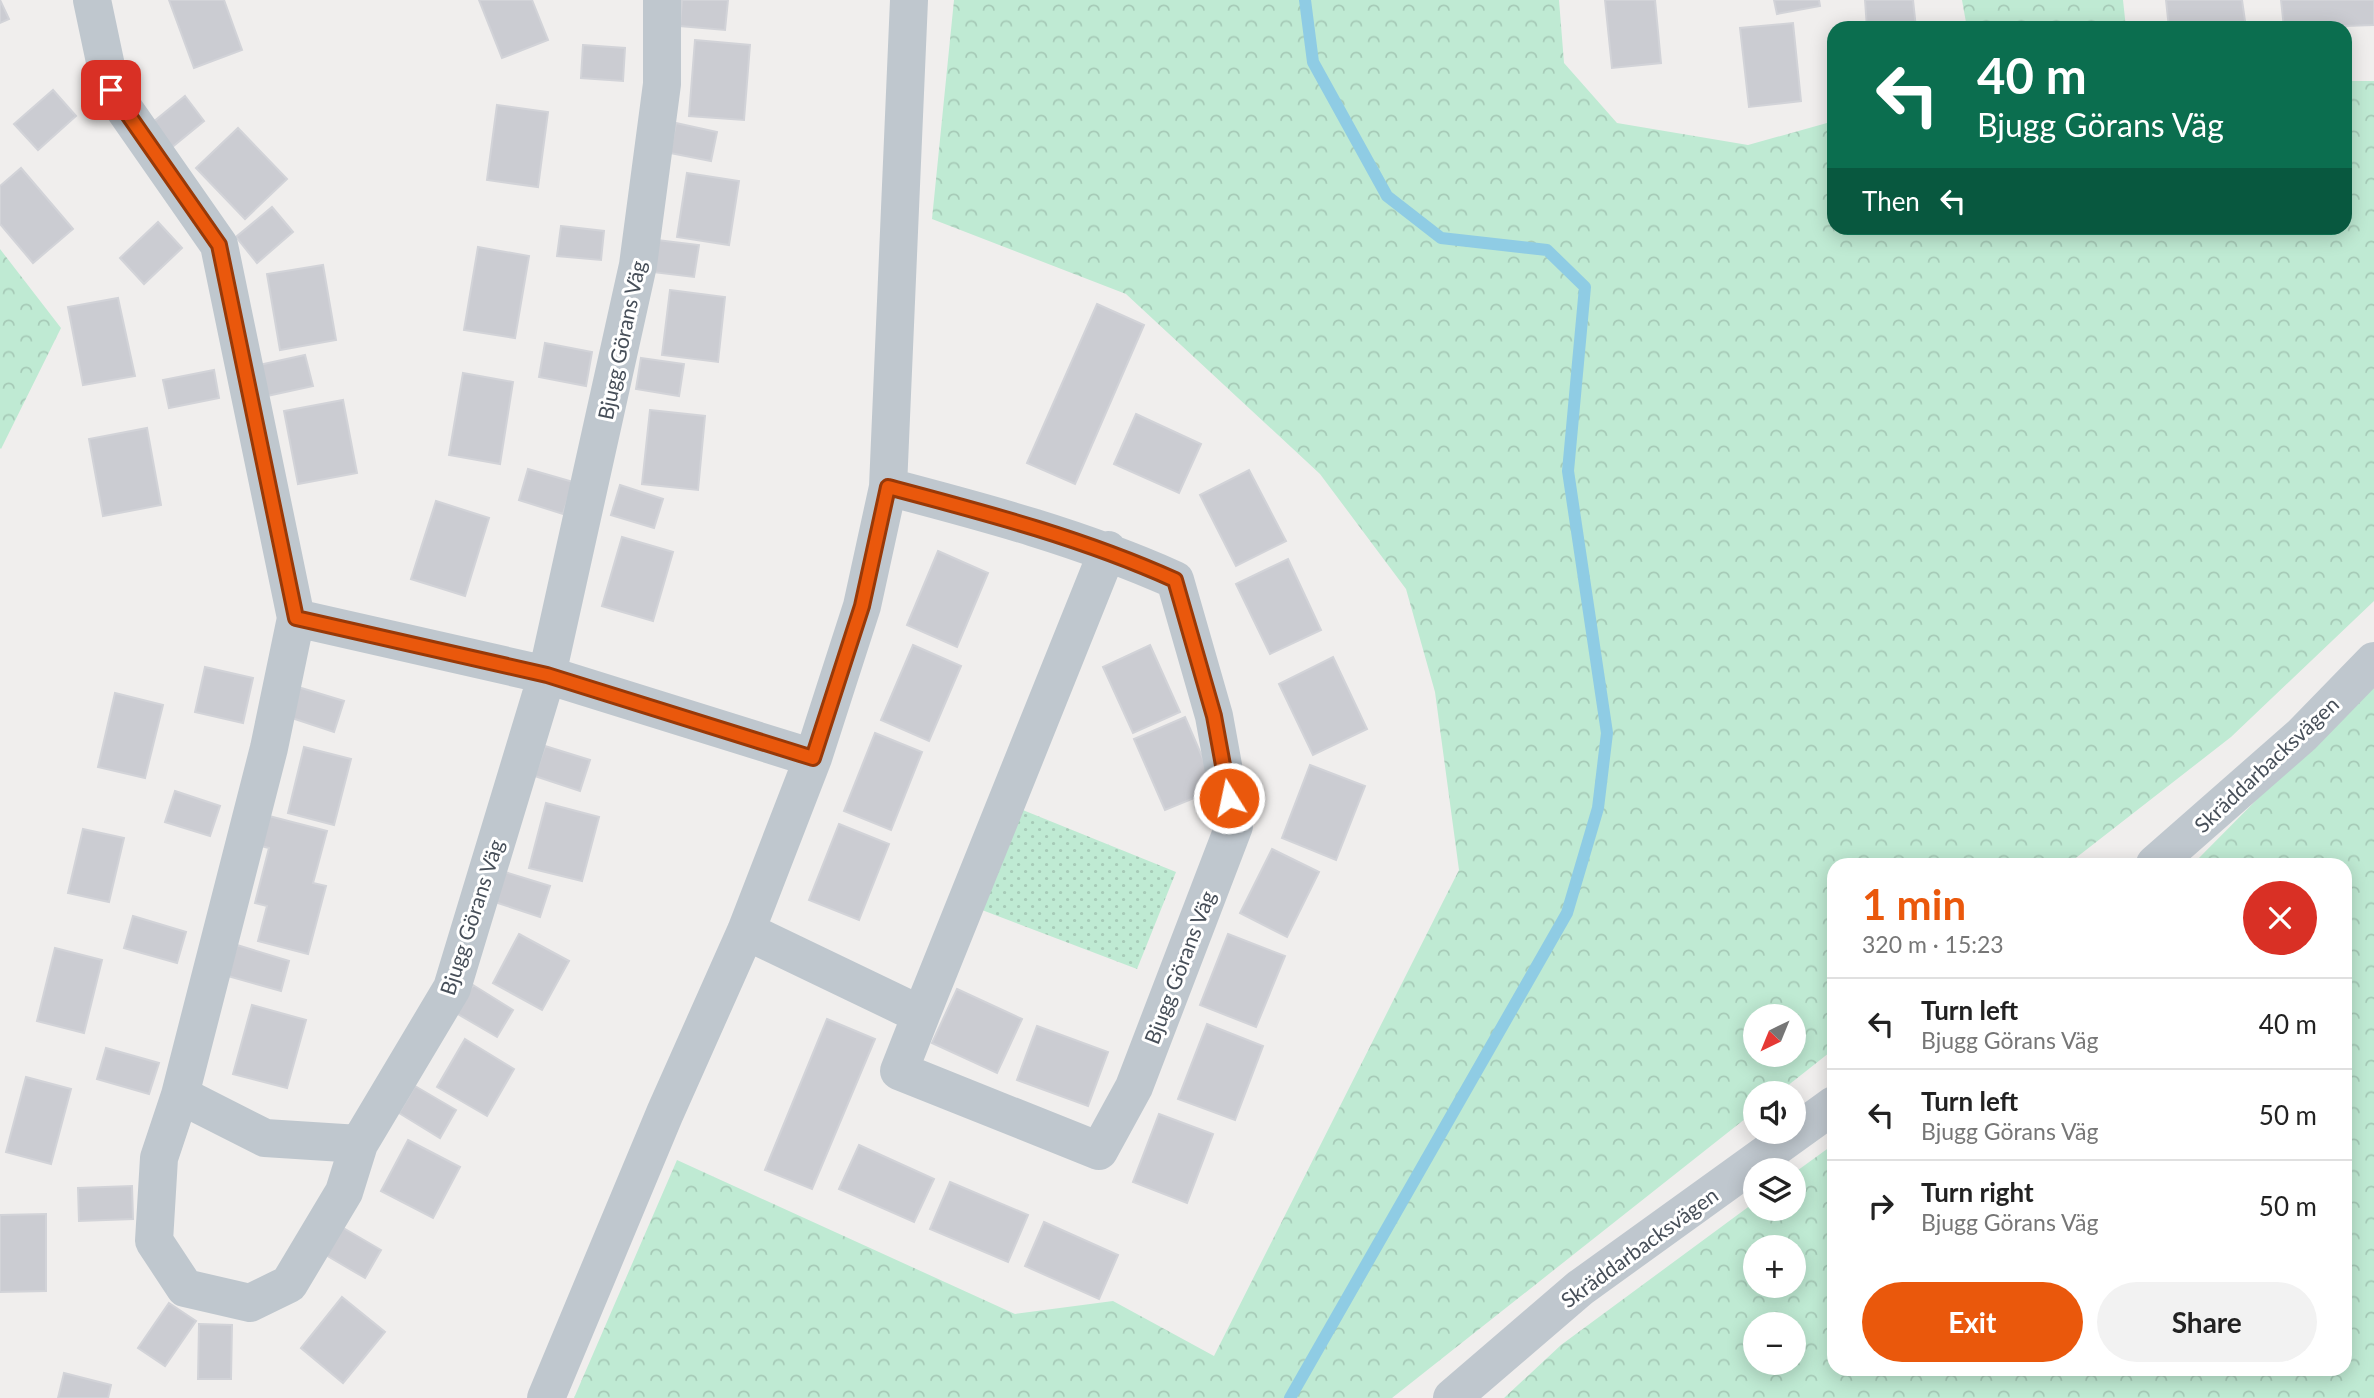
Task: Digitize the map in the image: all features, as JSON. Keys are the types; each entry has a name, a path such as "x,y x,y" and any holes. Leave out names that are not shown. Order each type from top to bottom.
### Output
{"street":[{"name":"Bjugg Görans Väg","path":"92,0 111,90 219,245 296,618 269,748 180,1094 159,1158 154,1241 185,1288 250,1303 289,1284 344,1192 359,1144 452,988 547,675 638,265 662,84 662,0"},
{"path":"546,1398 665,1113 746,931 813,758 862,606 888,487 909,0"},
{"name":"Bjugg Görans Väg","path":"888,487 1024,523 1108,550 1175,580 1214,716 1234,826 1133,1087 1099,1151 899,1071 1108,550"},
{"path":"296,618 547,675 813,758"},
{"name":"Skräddarbacksvägen","path":"2162,858 2302,735 2374,661"},
{"path":"746,931 921,1015"},
{"path":"180,1094 265,1138 359,1144"},
{"name":"Skräddarbacksvägen","path":"1452,1398 1580,1288 1827,1110"}],"green space":[{"path":"954,0 1559,0 1564,63 1617,123 1748,145 1827,123 1827,235 2352,235 2352,81 2374,81 2374,601 2231,737 2076,858 1827,858 1827,1055 1793,1081 1743,1081 1743,1120 1392,1398 574,1398 677,1160 1015,1314 1113,1301 1214,1356 1459,870 1435,692 1406,589 1320,474 1126,294 932,219"},
{"path":"1962,0 2123,0 2125,21 1966,21"},
{"path":"0,249 61,328 1,449 0,448"},
{"path":"2374,681 2374,1398 1504,1398 1561,1345 1743,1211 1743,1221 1806,1221 1806,1164 1827,1149 1827,1376 2352,1376 2352,858 2199,858"},
{"path":"1013,806 1176,872 1137,969 982,910"}],"building":[{"path":"0,0 9,19 0,23"},
{"path":"169,0 224,0 242,50 194,68"},
{"path":"479,0 532,0 548,40 502,58"},
{"path":"682,0 728,0 725,30 680,26"},
{"path":"1605,0 1655,0 1661,63 1612,68"},
{"path":"1774,0 1819,0 1820,6 1777,14"},
{"path":"1865,0 1913,0 1915,21 1866,21"},
{"path":"2166,0 2242,0 2245,21 2168,21"},
{"path":"2281,0 2374,0 2374,25 2352,26 2352,21 2283,21"},
{"path":"1793,23 1801,101 1749,107 1740,28"},
{"path":"695,40 750,45 744,120 689,116"},
{"path":"583,45 625,48 623,81 581,78"},
{"path":"53,90 76,116 38,150 14,124"},
{"path":"185,96 204,121 171,148 152,123"},
{"path":"497,105 548,112 538,187 487,180"},
{"path":"676,123 717,132 711,161 670,153"},
{"path":"238,128 287,179 245,219 196,168"},
{"path":"21,168 73,229 33,263 0,224 0,186"},
{"path":"687,173 739,181 729,245 677,237"},
{"path":"272,207 293,232 257,263 236,237"},
{"path":"158,222 182,248 144,284 120,258"},
{"path":"561,226 604,231 601,260 557,256"},
{"path":"657,240 699,245 694,277 652,272"},
{"path":"478,247 529,256 515,338 464,330"},
{"path":"323,265 336,340 280,350 267,274"},
{"path":"670,290 725,297 718,362 662,355"},
{"path":"118,298 135,376 83,385 68,307"},
{"path":"1097,304 1144,325 1075,484 1027,463"},
{"path":"545,343 592,352 586,386 539,377"},
{"path":"305,355 313,386 267,396 259,365"},
{"path":"641,358 684,364 679,396 636,389"},
{"path":"214,370 219,398 169,408 163,380"},
{"path":"463,373 513,382 500,464 449,455"},
{"path":"343,400 357,473 298,484 284,411"},
{"path":"650,410 705,416 698,490 642,484"},
{"path":"1136,414 1201,444 1179,493 1114,464"},
{"path":"147,428 161,505 103,516 89,439"},
{"path":"528,469 573,482 563,514 519,500"},
{"path":"1249,470 1286,541 1236,566 1200,495"},
{"path":"620,485 663,499 654,528 611,515"},
{"path":"436,501 489,518 465,596 411,579"},
{"path":"622,537 673,552 653,621 602,606"},
{"path":"938,551 988,573 957,647 907,625"},
{"path":"1288,559 1321,630 1270,654 1236,584"},
{"path":"913,645 961,666 929,741 881,720"},
{"path":"1150,645 1180,712 1133,733 1103,667"},
{"path":"1333,657 1367,729 1313,755 1279,684"},
{"path":"205,667 253,678 243,723 195,712"},
{"path":"298,687 344,701 334,732 289,717"},
{"path":"115,693 163,705 145,778 98,767"},
{"path":"1185,717 1216,789 1165,810 1134,739"},
{"path":"875,733 922,752 891,830 844,811"},
{"path":"545,746 590,760 580,791 535,776"},
{"path":"304,747 351,759 334,825 288,813"},
{"path":"1310,765 1365,786 1336,860 1282,838"},
{"path":"175,791 220,806 210,836 165,822"},
{"path":"546,803 599,817 582,881 529,868"},
{"path":"269,816 327,831 313,883 326,886 308,954 258,941 267,906 255,903 269,848 261,846"},
{"path":"839,824 889,844 859,920 809,900"},
{"path":"83,829 124,838 109,902 68,893"},
{"path":"1272,849 1319,872 1287,937 1240,913"},
{"path":"505,872 550,886 540,917 495,902"},
{"path":"133,916 186,932 177,963 124,948"},
{"path":"519,934 569,961 542,1010 493,983"},
{"path":"1228,934 1285,956 1256,1027 1200,1005"},
{"path":"237,945 289,961 281,991 228,976"},
{"path":"55,948 102,960 84,1033 37,1021"},
{"path":"473,985 513,1010 497,1037 456,1013"},
{"path":"957,989 1022,1019 997,1073 932,1043"},
{"path":"252,1005 306,1020 287,1088 233,1074"},
{"path":"827,1019 875,1039 812,1189 765,1170"},
{"path":"1207,1024 1263,1046 1235,1120 1178,1099"},
{"path":"1037,1026 1108,1052 1088,1106 1017,1080"},
{"path":"465,1039 514,1069 487,1116 437,1087"},
{"path":"106,1048 159,1063 149,1094 97,1079"},
{"path":"26,1077 71,1089 51,1164 6,1152"},
{"path":"415,1086 456,1110 440,1138 399,1113"},
{"path":"1159,1114 1213,1134 1187,1203 1133,1182"},
{"path":"408,1140 460,1167 433,1218 381,1191"},
{"path":"859,1145 934,1179 914,1222 839,1189"},
{"path":"950,1182 1028,1215 1008,1262 930,1229"},
{"path":"132,1186 133,1219 79,1221 78,1188"},
{"path":"46,1214 46,1291 0,1292 0,1215"},
{"path":"1044,1222 1118,1255 1099,1299 1025,1266"},
{"path":"340,1226 381,1250 365,1278 324,1254"},
{"path":"342,1297 385,1332 343,1383 301,1348"},
{"path":"169,1303 196,1321 165,1366 138,1348"},
{"path":"199,1324 232,1325 231,1379 198,1379"},
{"path":"64,1373 111,1385 108,1398 58,1398"}],"waterway":[{"path":"1290,1398 1567,913 1598,808 1607,733 1568,471 1585,287 1547,250 1441,238 1387,196 1313,62 1305,0"}],"route":[{"path":"111,90 219,245 296,618 547,675 813,758 862,606 888,487 1024,523 1108,550 1175,580 1214,716 1229,798"}]}
